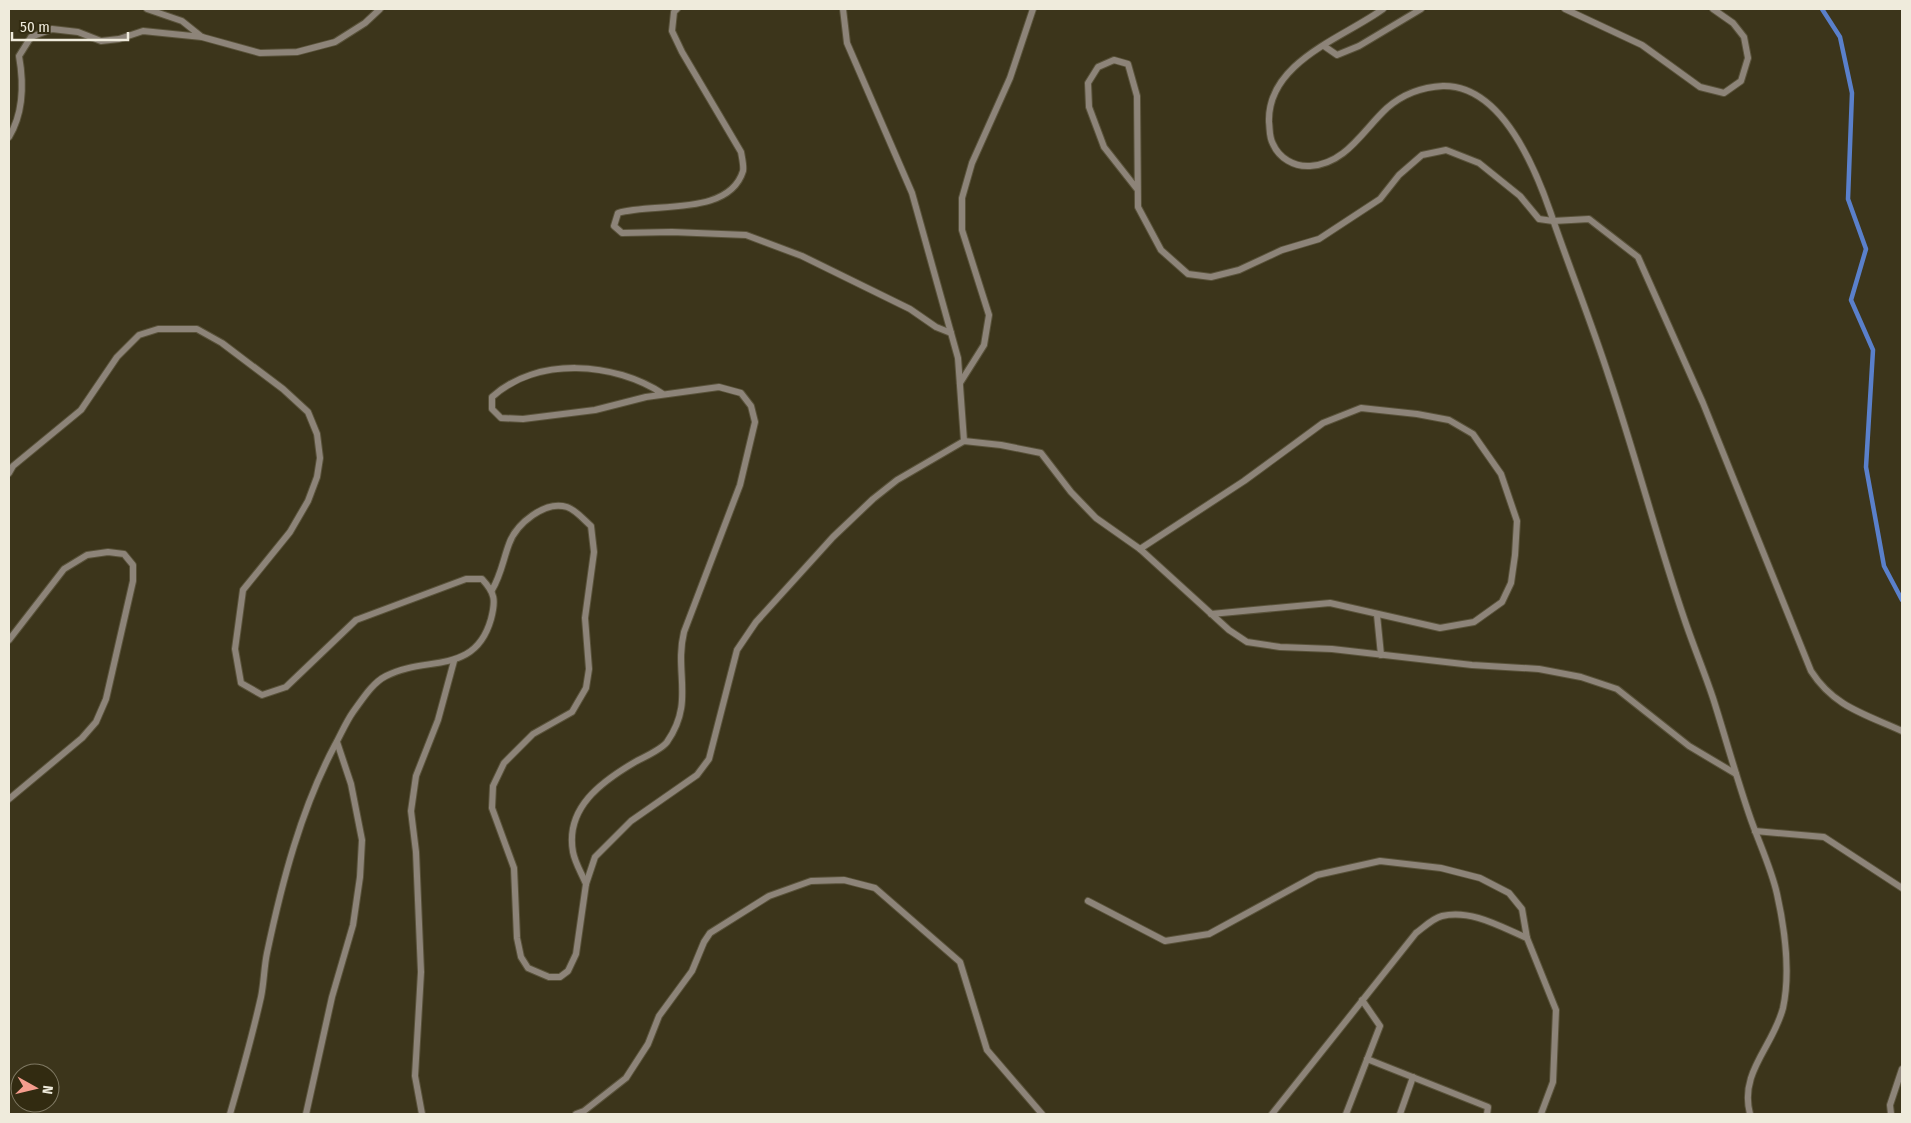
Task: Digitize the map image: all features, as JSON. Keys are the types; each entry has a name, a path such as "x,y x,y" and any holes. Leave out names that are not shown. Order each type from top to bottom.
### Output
{"lane":[{"path":"147,9 182,20 202,37"},
{"path":"9,138 20,109 23,83 19,56 31,37 52,29 78,32 101,40 119,38 143,31 202,37 260,53 297,52 335,42 365,23 380,9"},
{"path":"677,9 674,12 672,31 682,52 741,152 743,170 735,185 722,195 701,204 633,208 618,212 614,226 622,233 672,232 746,235 768,241 910,309 936,327 951,333"},
{"path":"843,9 847,43 912,193 958,358 964,441"},
{"path":"960,383 984,345 989,315 962,230 962,198 972,163 1010,78 1033,9"},
{"path":"1383,9 1296,65 1274,93 1269,110 1270,138 1274,148 1282,156 1301,166 1314,166 1328,162 1343,154 1357,142 1388,107 1409,93 1436,86 1465,88 1477,94 1490,104 1520,144 1541,187 1609,376 1684,618 1714,701 1754,831 1776,892 1787,956 1783,1006 1775,1029 1755,1066 1749,1082 1746,1098 1750,1114"},
{"path":"1324,46 1337,55 1359,46 1420,9"},
{"path":"1565,9 1642,45 1700,88 1724,93 1741,81 1748,58 1744,37 1732,23 1712,9"},
{"path":"1138,189 1104,147 1089,107 1088,83 1098,67 1114,60 1128,64 1137,96 1138,189 1138,207 1160,250 1188,274 1211,277 1239,270 1282,250 1319,239 1380,199 1399,176 1422,155 1446,150 1479,163 1520,196 1539,219 1553,221 1589,219 1638,257 1703,403 1811,671 1822,688 1840,702 1902,731"},
{"path":"9,472 12,466 80,410 116,357 140,335 158,329 197,329 222,343 283,389 308,412 318,434 320,458 308,502 290,532 243,590 235,649 241,683 262,695 286,687 356,620 466,579 482,579 492,590 495,606 487,634 472,651 454,661 408,669 385,676 368,693 350,717 336,742 321,772 289,862 267,954 259,1006 230,1114"},
{"path":"586,884 573,853 572,830 582,804 611,776 666,743 679,718 684,696 679,651 684,632 740,485 755,422 751,406 741,393 719,387 663,394 595,410 531,418 501,418 492,409 492,397 504,386 551,370 594,368 625,374 649,384 663,394"},
{"path":"1140,549 1244,481 1323,423 1362,408 1417,414 1449,420 1473,434 1501,474 1517,522 1511,583 1502,602 1474,622 1440,628 1330,603 1212,614"},
{"path":"492,590 500,576 510,542 520,526 535,514 550,507 566,507 591,526 594,552 585,618 589,669 586,688 572,712 533,734 504,762 493,786 492,808 514,868 518,938 521,957 528,968 549,977 560,977 568,971 576,954 586,884 595,857 631,821 697,775 709,759 738,650 756,622 834,537 872,499 898,480 964,441 1001,445 1041,454 1071,492 1096,518 1140,549 1229,630 1248,642 1280,648 1332,649 1472,665 1539,669 1581,677 1617,689 1689,746 1736,774"},
{"path":"9,640 64,569 87,555 108,552 124,554 133,565 133,581 106,699 96,722 82,738 9,799"},
{"path":"1377,615 1381,655"},
{"path":"422,1114 415,1076 421,972 416,852 411,811 416,776 438,720 454,661"},
{"path":"306,1114 332,998 353,925 360,877 362,840 351,784 336,742"},
{"path":"1754,831 1824,837 1902,888"},
{"path":"1088,901 1165,942 1209,934 1317,875 1380,861 1441,868 1480,878 1509,893 1522,909 1527,938 1556,1010 1553,1082 1541,1114"},
{"path":"576,1114 584,1111 626,1078 648,1044 659,1016 692,971 704,942 710,933 769,896 811,881 844,880 875,888 960,962 987,1050 1042,1114"},
{"path":"1272,1114 1416,934 1440,916 1463,914 1485,920 1527,938"},
{"path":"1346,1114 1380,1026 1362,1000"},
{"path":"1367,1059 1488,1107 1486,1114"},
{"path":"1891,1114 1890,1105 1902,1069"},
{"path":"1400,1114 1413,1077"}],"waterway":[{"path":"1822,9 1840,37 1852,93 1848,199 1866,249 1851,300 1873,350 1866,467 1884,566 1902,600"}]}
